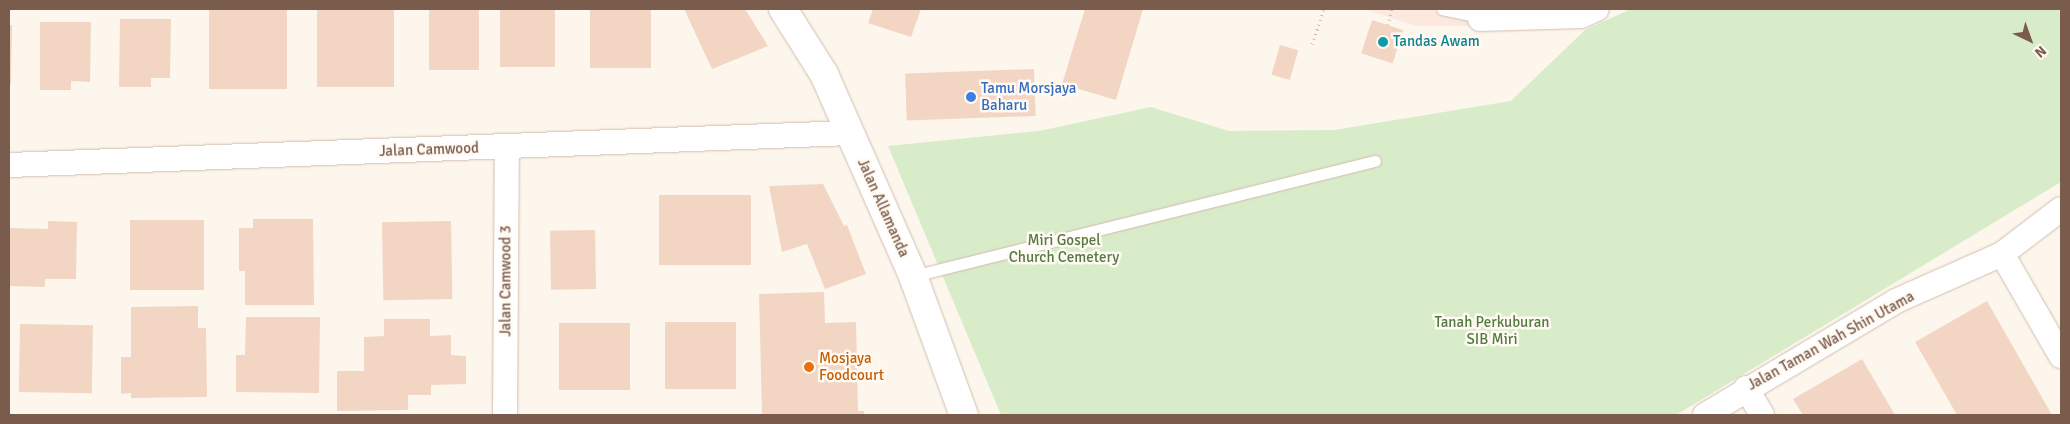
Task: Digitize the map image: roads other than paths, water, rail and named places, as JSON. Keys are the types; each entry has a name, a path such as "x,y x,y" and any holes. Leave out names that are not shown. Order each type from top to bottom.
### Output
{"street":[{"name":"Jalan Allamanda","path":"783,9 824,74 850,132 912,276 964,415"},
{"path":"1483,14 1589,12"},
{"name":"Jalan Camwood","path":"9,165 507,148 850,132"},
{"name":"Jalan Camwood 3","path":"505,415 507,148"},
{"name":"Jalan Taman Wah Shin Utama","path":"1705,415 1746,388 1896,301 2002,254 2061,209"},
{"path":"2002,254 2061,356"},
{"path":"1746,388 1762,415"}],"lane":[{"path":"1442,9 1483,14"},
{"path":"912,276 1375,161"}],"place":[{"name":"Tandas Awam","path":"1383,42"},
{"name":"Tamu Morsjaya Baharu","path":"971,97"},
{"name":"Mosjaya Foodcourt","path":"809,367"}],"park label":[{"name":"Miri Gospel Church Cemetery","path":"1064,248"},
{"name":"Tanah Perkuburan SIB Miri","path":"1492,330"}]}
